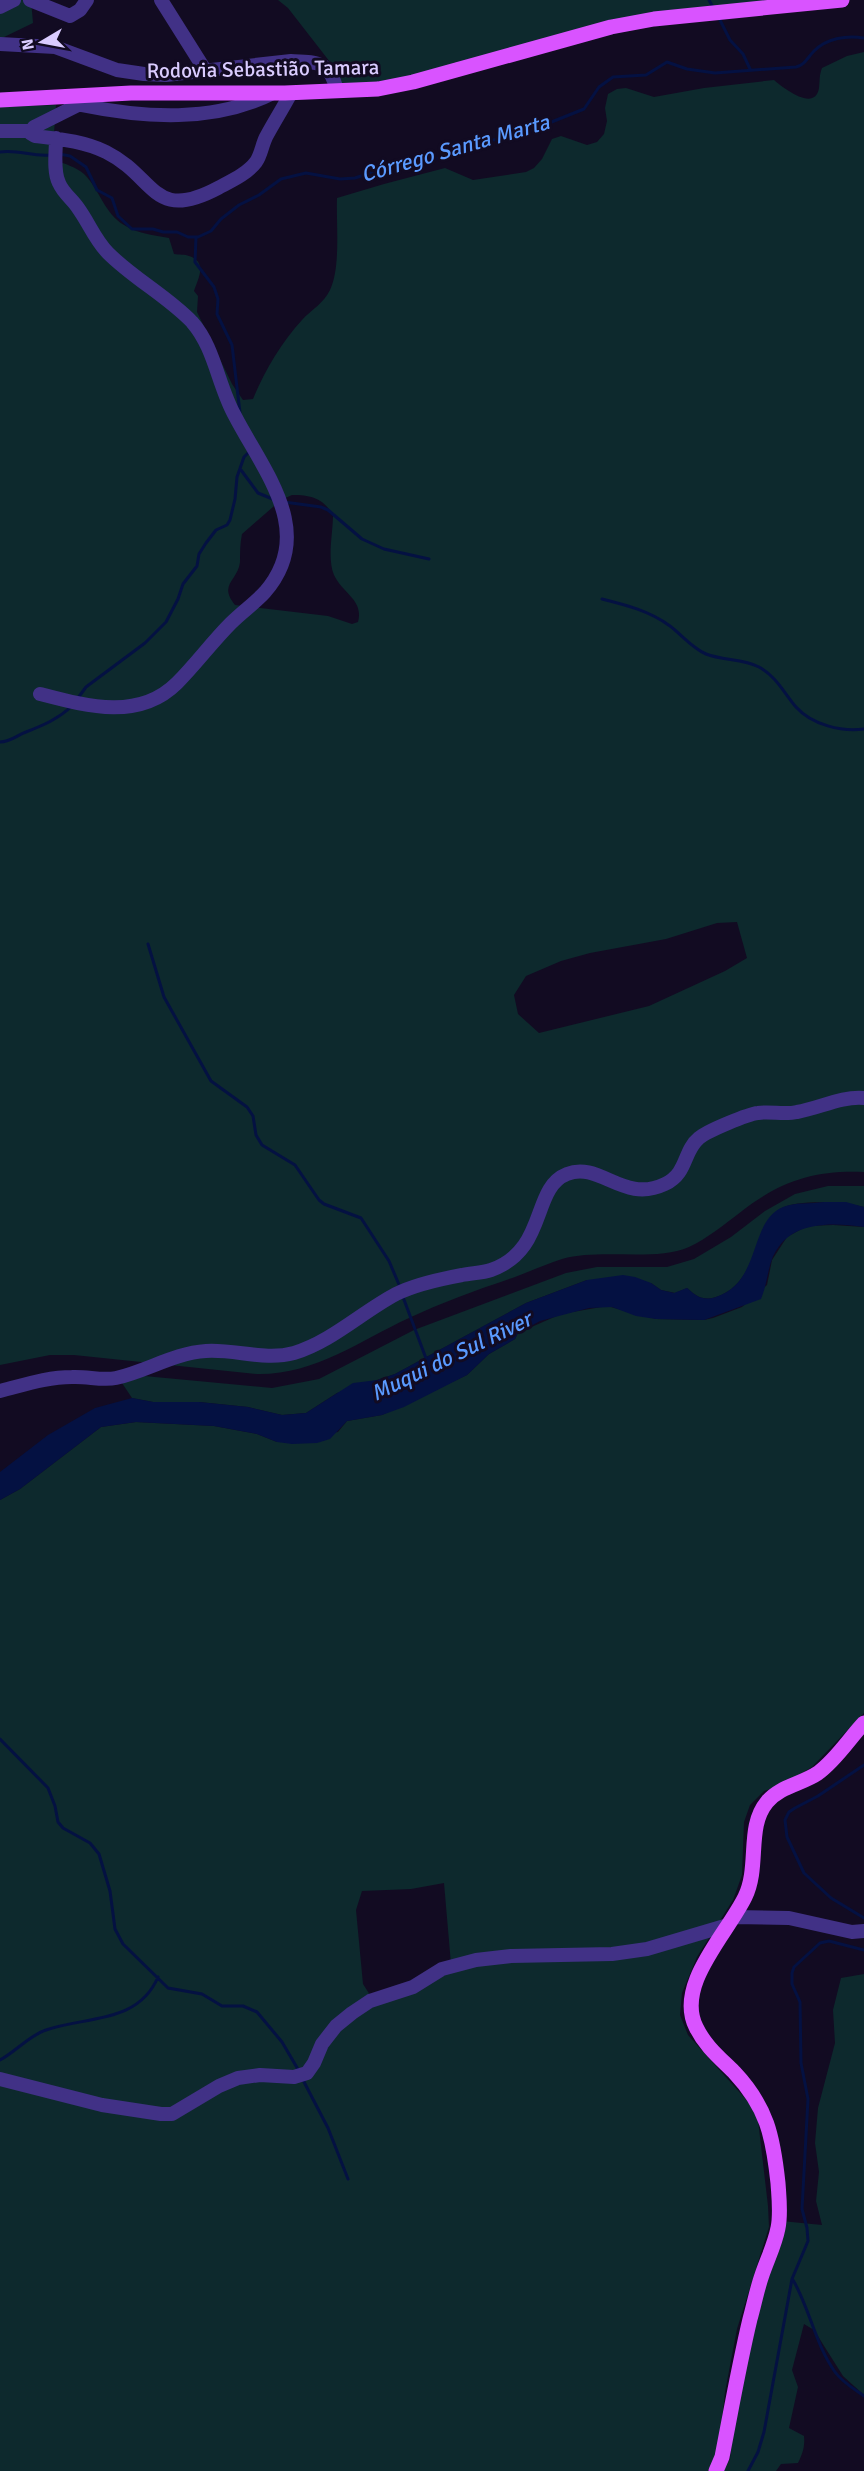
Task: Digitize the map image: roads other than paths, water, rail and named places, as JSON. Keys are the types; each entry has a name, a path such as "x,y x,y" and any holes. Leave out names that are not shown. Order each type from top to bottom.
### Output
{"main road":[{"name":"Rodovia Sebastião Tamara","path":"0,100 175,92 291,93 378,89 413,82 556,41 643,21 842,0"},
{"path":"716,2471 722,2457 760,2278 778,2228 780,2214 772,2137 759,2103 733,2071 710,2049 696,2028 692,2016 693,1985 745,1896 751,1879 757,1819 767,1801 776,1793 818,1773 864,1723"}],"street":[{"path":"0,7 15,0"},
{"path":"30,0 70,16 80,10 87,0"},
{"path":"161,0 205,70"},
{"path":"0,44 56,47 117,70 144,74 166,75 291,61 311,62 329,70 333,75 337,92"},
{"path":"81,105 149,115 179,116 250,104 273,93"},
{"path":"56,149 72,141 106,152 122,162 158,195 170,201 187,201 205,195 236,179 256,162 265,139 291,93"},
{"path":"0,131 30,131 99,95"},
{"path":"30,131 32,135 56,149"},
{"path":"40,694 104,709 144,704 162,696 184,676 232,622 265,592 285,558 288,535 284,512 275,489 230,406 216,373 207,343 184,315 121,264 98,241 78,207 59,184 56,149"},
{"path":"0,1391 48,1379 72,1377 113,1379 183,1355 202,1351 274,1356 294,1353 314,1345 397,1294 441,1278 491,1270 506,1262 522,1250 531,1237 549,1187 557,1179 567,1174 587,1171 629,1188 644,1189 661,1185 678,1175 685,1165 690,1148 702,1136 751,1114 799,1112 853,1097 864,1098"},
{"path":"0,2079 102,2105 172,2114 219,2086 238,2078 260,2075 294,2077 307,2073 322,2044 336,2026 352,2013 370,2001 413,1987 442,1969 476,1960 511,1956 618,1953 647,1948 731,1921 789,1918 852,1932 864,1931"}],"water":[{"name":"Muqui do Sul River","path":"846,1202 864,1207 864,1227 822,1225 797,1232 786,1239 771,1262 761,1299 704,1320 656,1319 636,1316 612,1307 589,1308 540,1321 518,1333 515,1339 489,1354 467,1375 404,1407 382,1415 347,1421 330,1439 317,1443 277,1442 257,1434 214,1426 136,1422 101,1427 20,1489 0,1500 0,1472 48,1435 95,1408 132,1398 153,1402 199,1402 248,1407 282,1415 306,1413 353,1383 378,1380 395,1374 526,1303 587,1280 623,1275 651,1283 661,1290 674,1293 687,1288 700,1297 707,1299 716,1297 731,1289 741,1279 764,1225 772,1215 788,1205"}],"waterway":[{"path":"709,0 714,9"},
{"path":"719,18 730,40 743,54 750,69"},
{"name":"Córrego Santa Marta","path":"59,154 70,156 86,167 97,190 112,198 118,216 132,229 153,229 198,237 211,231 221,219 239,205 259,195 281,179 306,173 340,179 355,178 404,162 439,158 465,144 514,137 584,109 599,87 613,77 646,75 667,62 687,69 715,73 796,67 831,40 844,37 864,38"},
{"name":"Córrego Santa Marta","path":"0,152 50,155"},
{"path":"196,237 195,262 214,287 218,299 217,314 232,345 240,413"},
{"path":"78,698 86,687 145,643 166,622 183,584 197,566 199,554 216,530 227,525 230,520 237,477 244,457 249,452"},
{"path":"241,470 258,493 275,500"},
{"path":"284,502 321,507 328,510 362,539 384,549 429,559"},
{"path":"602,599 654,616 706,654 759,667 775,680 796,707 819,723 837,728 864,729"},
{"path":"0,742 11,740 45,724 72,706"},
{"path":"148,944 164,997 211,1081 247,1107 253,1116 256,1135 262,1145 295,1165 319,1200 361,1218 389,1261 400,1287"},
{"name":"Muqui do Sul River","path":"403,1297 427,1361"},
{"path":"0,1739 48,1788 58,1822 63,1828 90,1843 99,1854 110,1891 115,1929 123,1944 168,1988 202,1994 222,2006 243,2006 257,2012 282,2042 299,2071"},
{"path":"864,1765 818,1796 789,1812 785,1820 787,1837 804,1873 831,1898 864,1918"},
{"path":"748,2471 758,2452 764,2432 792,2279 808,2241 802,2209 808,2099 801,2063 800,2002 792,1984 792,1973 794,1967 820,1943 829,1941 864,1950"},
{"path":"0,2060 46,2030 124,2011 138,2003 149,1992 158,1977"},
{"path":"303,2080 328,2128 348,2179"},
{"path":"793,2280 828,2361 841,2379 864,2396"}]}
